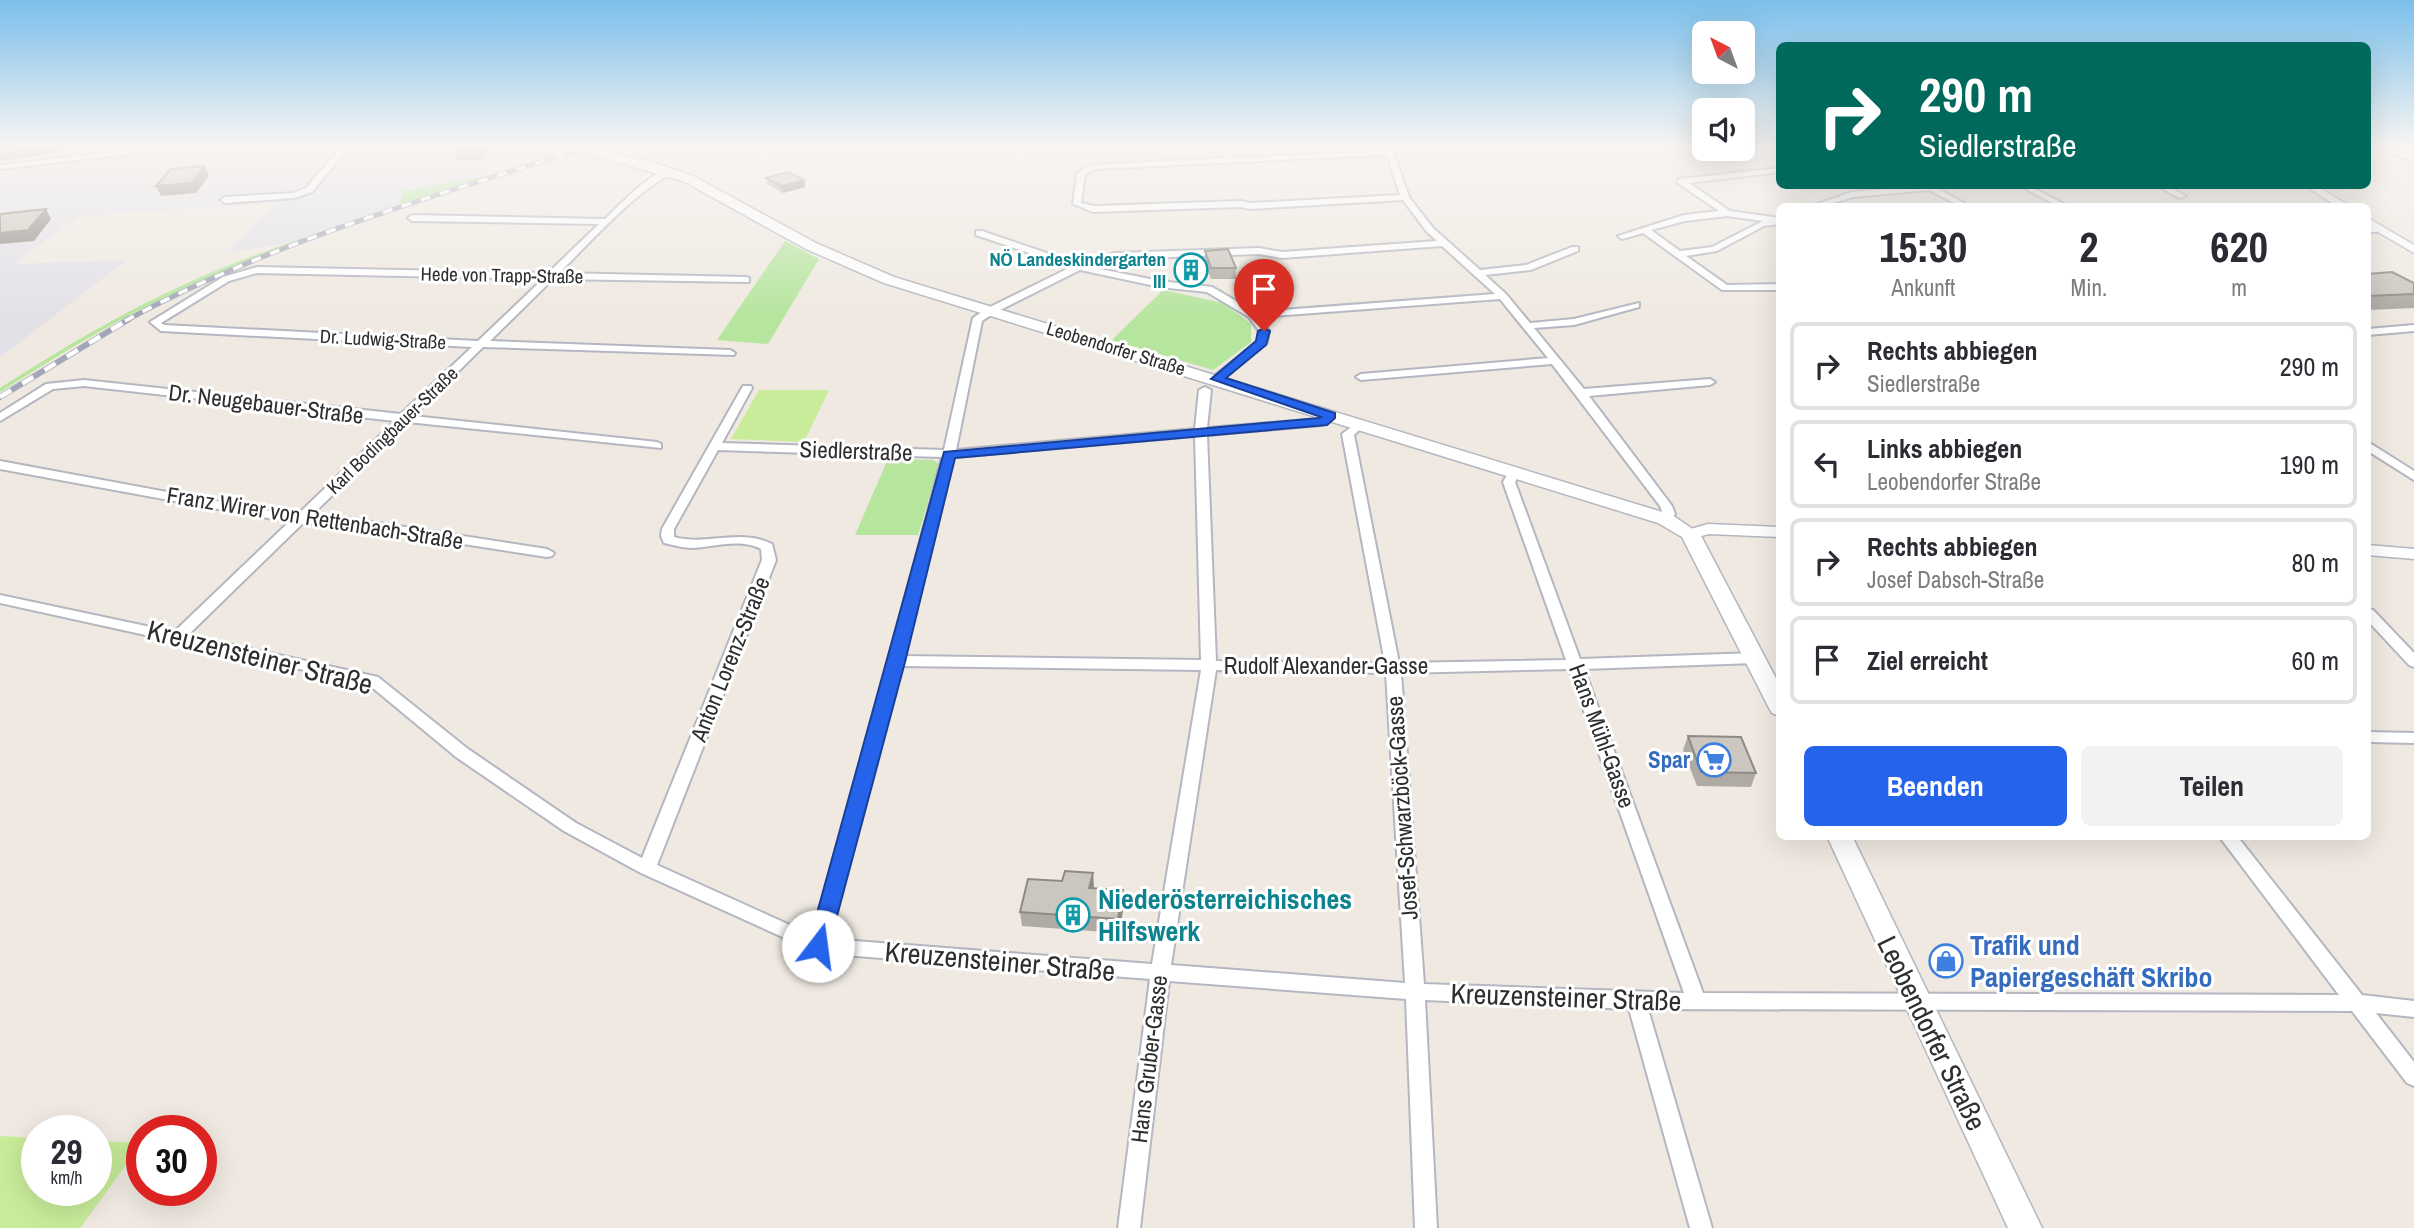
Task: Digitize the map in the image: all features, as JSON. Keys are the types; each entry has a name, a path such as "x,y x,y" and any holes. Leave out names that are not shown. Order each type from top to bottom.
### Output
{"main road":[{"name":"Leobendorfer Straße","path":"732,202 840,260 889,280 1211,385 1359,424 1665,519 1690,534"},
{"path":"1690,534 1776,700"},
{"name":"Leobendorfer Straße","path":"1841,840 2025,1228"}],"street":[{"name":"Karl Bodingbauer-Straße","path":"179,636 629,202"},
{"path":"1077,202 1083,208 1241,204 1250,206 1314,202"},
{"path":"1409,202 1430,230 1503,296 1556,361 1666,506 1669,514 1665,519"},
{"path":"1711,202 1727,214"},
{"path":"1622,236 1685,218 1727,214 1776,220"},
{"path":"412,218 608,222"},
{"path":"1677,254 1714,249 1762,224 1776,222"},
{"path":"2374,229 2414,250"},
{"path":"1646,231 1725,288 1776,287"},
{"path":"979,233 1079,267 1160,284 1209,289 1254,316 1264,331 1262,343 1211,385"},
{"path":"818,946 896,662 949,454 976,322 990,311 1079,267 1125,255 1259,251 1282,255 1445,243"},
{"path":"1478,273 1528,268 1576,248"},
{"name":"Hede von Trapp-Straße","path":"257,270 746,280"},
{"name":"Dr. Ludwig-Straße","path":"257,270 226,279 156,320 155,324 161,328 730,353"},
{"path":"1254,316 1503,296"},
{"path":"1526,326 1574,322 1636,305"},
{"path":"2371,332 2414,328"},
{"path":"1361,377 1556,361"},
{"path":"1581,393 1710,382"},
{"name":"Dr. Neugebauer-Straße","path":"0,418 50,386 84,383 657,446"},
{"name":"Hans Gruber-Gasse","path":"1129,1228 1160,974 1209,666 1201,431 1211,385"},
{"name":"Anton Lorenz-Straße","path":"647,868 769,560 766,547 755,541 682,543 669,540 667,536 668,529 747,388"},
{"name":"Siedlerstraße","path":"713,446 949,454 1322,422 1331,416"},
{"name":"Josef-Schwarzböck-Gasse","path":"1359,424 1348,433 1393,668 1415,992 1426,1228"},
{"path":"2371,448 2414,476"},
{"name":"Franz Wirer von Rettenbach-Straße","path":"0,465 298,520 327,519 547,553"},
{"name":"Hans Mühl-Gasse","path":"1514,472 1509,482 1577,663 1696,1000"},
{"path":"1690,534 1708,529 1776,532"},
{"path":"2371,550 2414,554"},
{"name":"Kreuzensteiner Straße","path":"0,599 179,636 378,682 472,760 570,827 647,868 818,946 1415,992 1636,1001 2357,1003 2414,1009"},
{"path":"2371,616 2414,662"},
{"name":"Rudolf Alexander-Gasse","path":"896,662 1035,660 1209,666 1393,668 1755,658"},
{"path":"2371,737 2414,738"},
{"path":"2230,840 2414,1077"},
{"path":"1636,1001 1701,1228"}],"shaded area":[{"path":"0,202 400,202 399,205 285,244 228,252 275,203 80,216 13,264 127,260 0,357"}],"green space":[{"path":"400,202 412,202 261,256 158,301 112,325 0,392 0,388 70,344 192,281 269,250 399,205"},
{"path":"785,241 819,259 768,344 717,340"},
{"path":"1163,290 1223,303 1251,324 1251,342 1213,370 1112,340"},
{"path":"759,390 829,390 804,442 731,439"},
{"path":"888,459 933,460 939,464 918,535 855,535"},
{"path":"0,1136 21,1137 21,1206 96,1206 80,1228 0,1228"},
{"path":"112,1142 126,1142 126,1165 112,1184"}],"building":[{"path":"46,209 28,230 0,233 0,214"},
{"path":"1228,249 1236,268 1211,268 1205,251"},
{"path":"2392,272 2414,283 2414,294 2371,296 2371,274"},
{"path":"1688,736 1741,737 1756,773 1701,772"},
{"path":"1065,871 1093,873 1089,888 1123,890 1118,919 1020,912 1028,879 1062,881"}],"railway":[{"path":"129,319 238,267 414,202"},
{"path":"0,397 129,319"},
{"path":"125,321 129,319"}],"place":[{"name":"NÖ Landeskindergarten III","path":"1191,270"},
{"name":"Spar","path":"1714,760"},
{"name":"Niederösterreichisches Hilfswerk","path":"1073,915"},
{"name":"Trafik und Papiergeschäft Skribo","path":"1946,961"}],"route":[{"path":"818,946 896,662 949,454 1322,422 1331,416 1217,379 1262,343 1264,331"}]}
